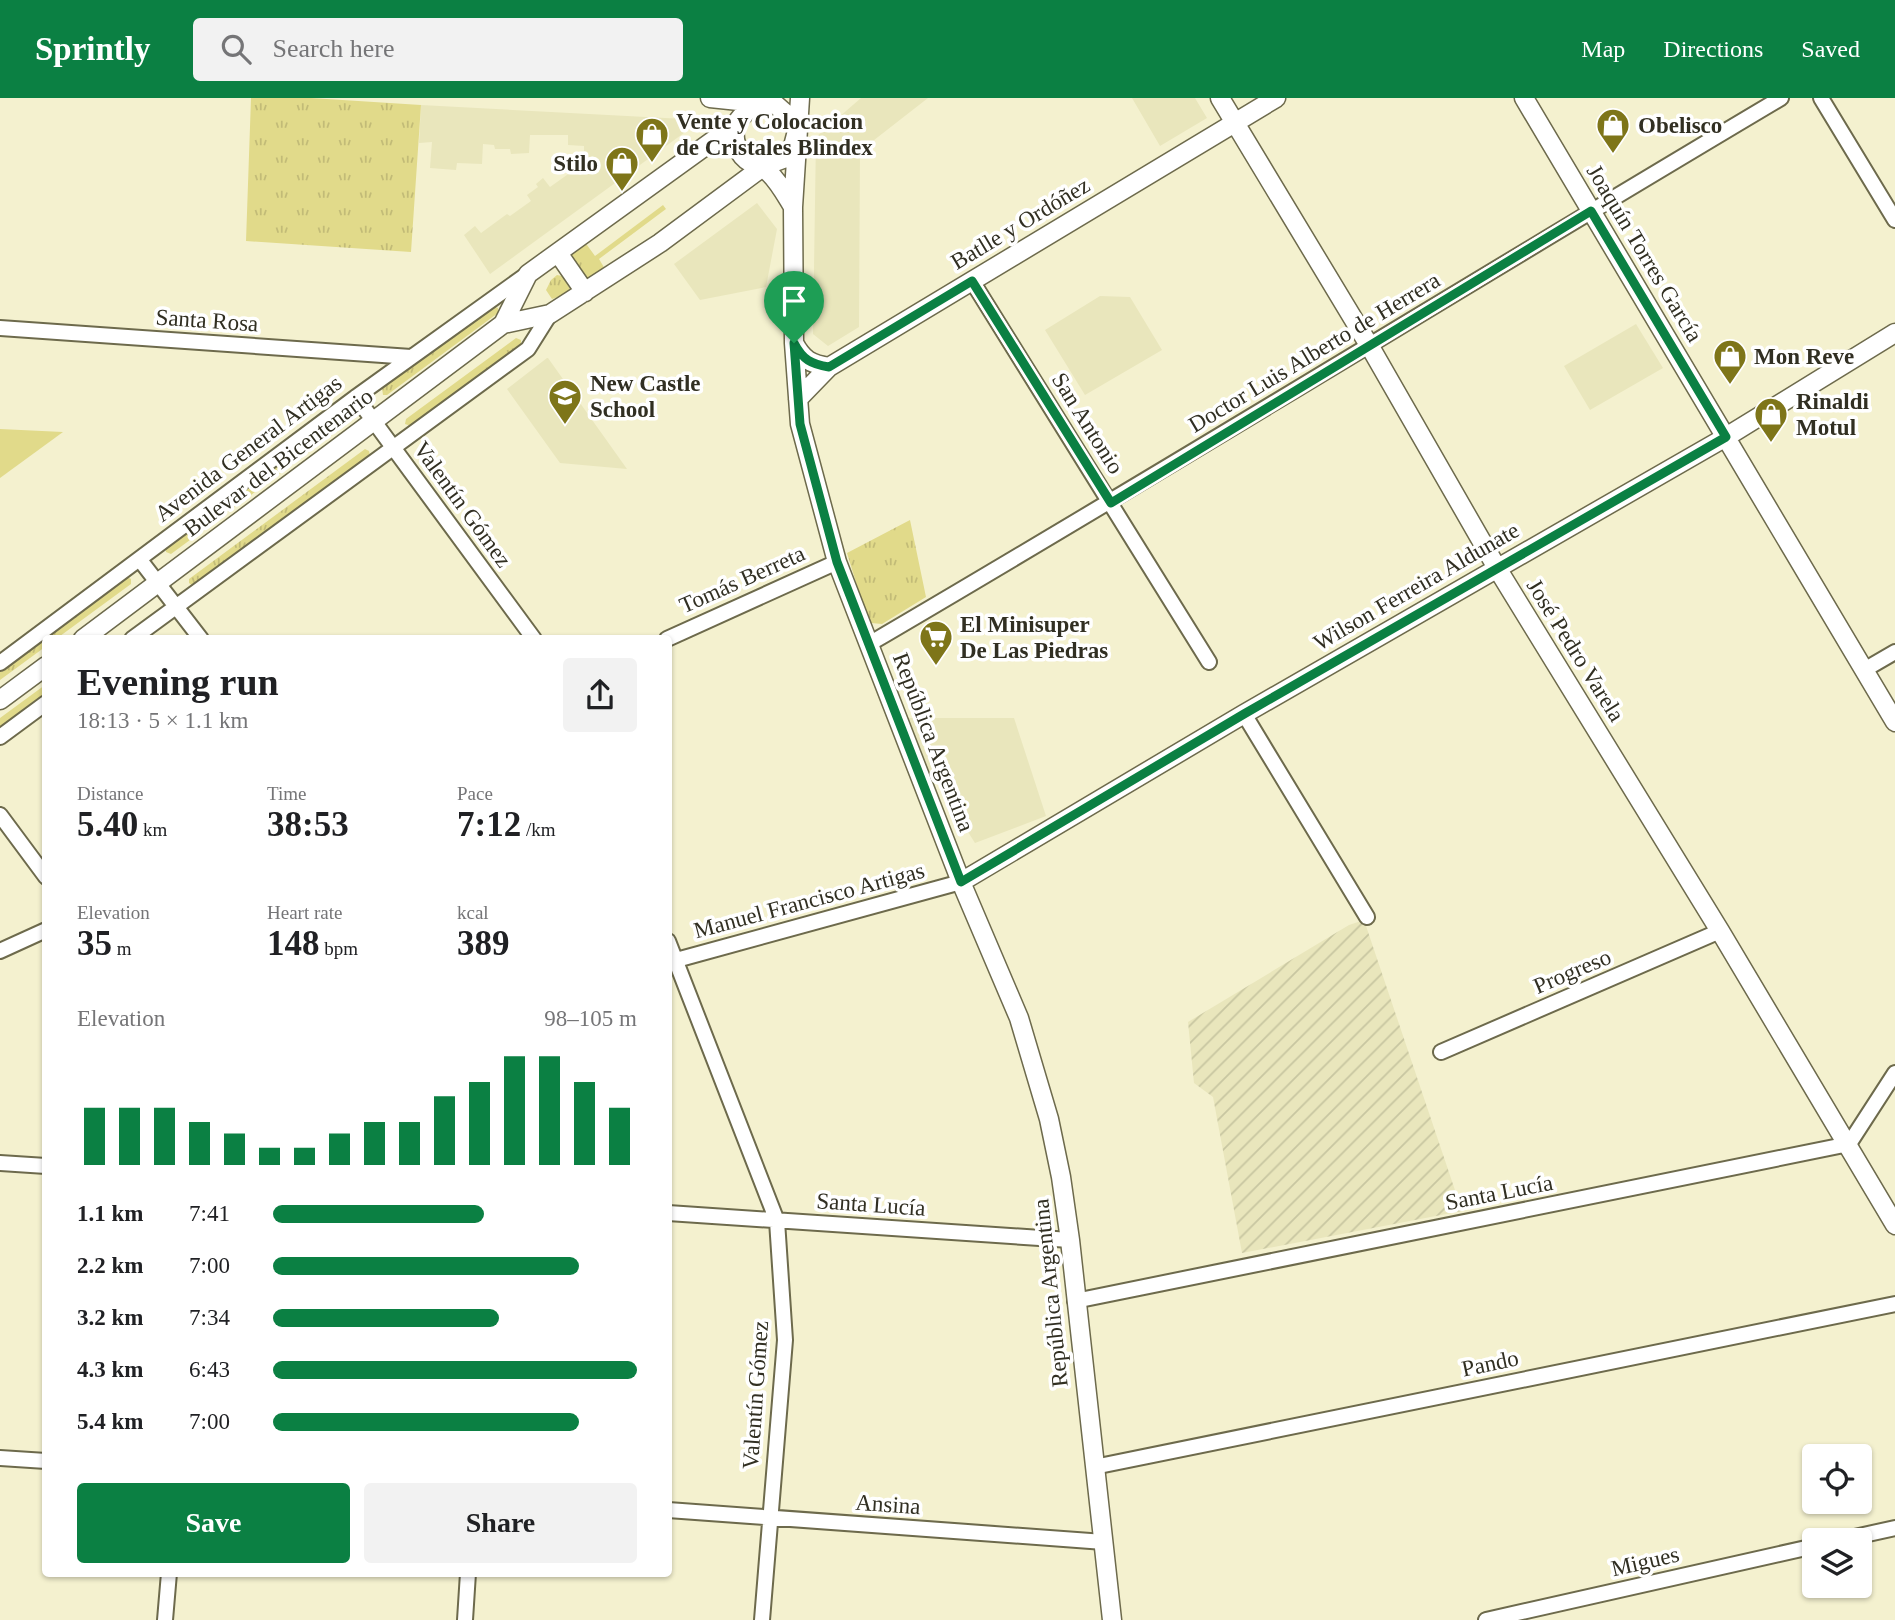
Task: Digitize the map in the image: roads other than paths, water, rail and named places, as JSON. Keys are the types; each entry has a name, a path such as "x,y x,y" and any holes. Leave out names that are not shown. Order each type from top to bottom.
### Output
{"street":[{"path":"701,98 736,124 736,145 752,163 764,166 793,207"},
{"path":"710,98 767,101 786,112 797,131"},
{"name":"República Argentina","path":"800,98 793,207 794,343 800,424 837,562 961,882 1019,1017 1049,1119 1070,1240 1112,1620"},
{"name":"José Pedro Varela","path":"1220,98 1369,345 1497,568 1720,931 1895,1225"},
{"name":"Batlle y Ordóñez","path":"798,399 829,367 1276,98"},
{"name":"Joaquín Torres García","path":"1524,98 1895,722"},
{"name":"Doctor Luis Alberto de Herrera","path":"869,644 1111,503 1781,98"},
{"path":"1821,98 1895,220"},
{"name":"Bulevar del Bicentenario","path":"503,324 528,274 736,124 740,116 749,109 767,101"},
{"name":"Bulevar del Bicentenario","path":"88,635 503,324 550,314 660,243 764,166 783,159 792,150 797,131"},
{"path":"558,253 585,292"},
{"name":"Avenida General Artigas","path":"0,663 356,397 528,274"},
{"name":"San Antonio","path":"972,281 1209,662"},
{"path":"137,635 528,349 550,314"},
{"name":"Santa Rosa","path":"0,328 411,357"},
{"name":"Wilson Ferreira Aldunate","path":"961,882 1244,714 1726,437 1895,333"},
{"path":"794,343 806,361 829,367"},
{"name":"Valentín Gómez","path":"356,397 531,635"},
{"path":"140,560 198,635"},
{"name":"Tomás Berreta","path":"672,637 837,562"},
{"path":"1864,670 1895,652"},
{"path":"0,700 42,669"},
{"path":"0,737 42,706"},
{"path":"1244,714 1367,917"},
{"path":"0,815 42,872"},
{"name":"Manuel Francisco Artigas","path":"672,961 961,882"},
{"name":"Progreso","path":"1441,1052 1720,931"},
{"path":"0,951 42,932"},
{"name":"Valentín Gómez","path":"672,961 777,1221 785,1339 762,1620"},
{"path":"1849,1144 1895,1073"},
{"name":"Santa Lucía","path":"1076,1301 1849,1144"},
{"path":"0,1163 42,1166"},
{"name":"Santa Lucía","path":"672,1213 1070,1240"},
{"name":"Pando","path":"1094,1467 1895,1304"},
{"path":"0,1458 42,1461"},
{"name":"Ansina","path":"672,1510 1104,1542"},
{"path":"1872,1533 1895,1528"},
{"name":"Migues","path":"1486,1620 1802,1549"},
{"path":"165,1620 169,1577"},
{"path":"465,1620 468,1577"}],"place":[{"name":"Obelisco","path":"1613,155"},
{"name":"Vente y Colocacion de Cristales Blindex","path":"652,164"},
{"name":"Stilo","path":"622,193"},
{"name":"Mon Reve","path":"1730,386"},
{"name":"New Castle School","path":"565,426"},
{"name":"Rinaldi Motul","path":"1771,444"},
{"name":"El Minisuper De Las Piedras","path":"936,667"}]}
